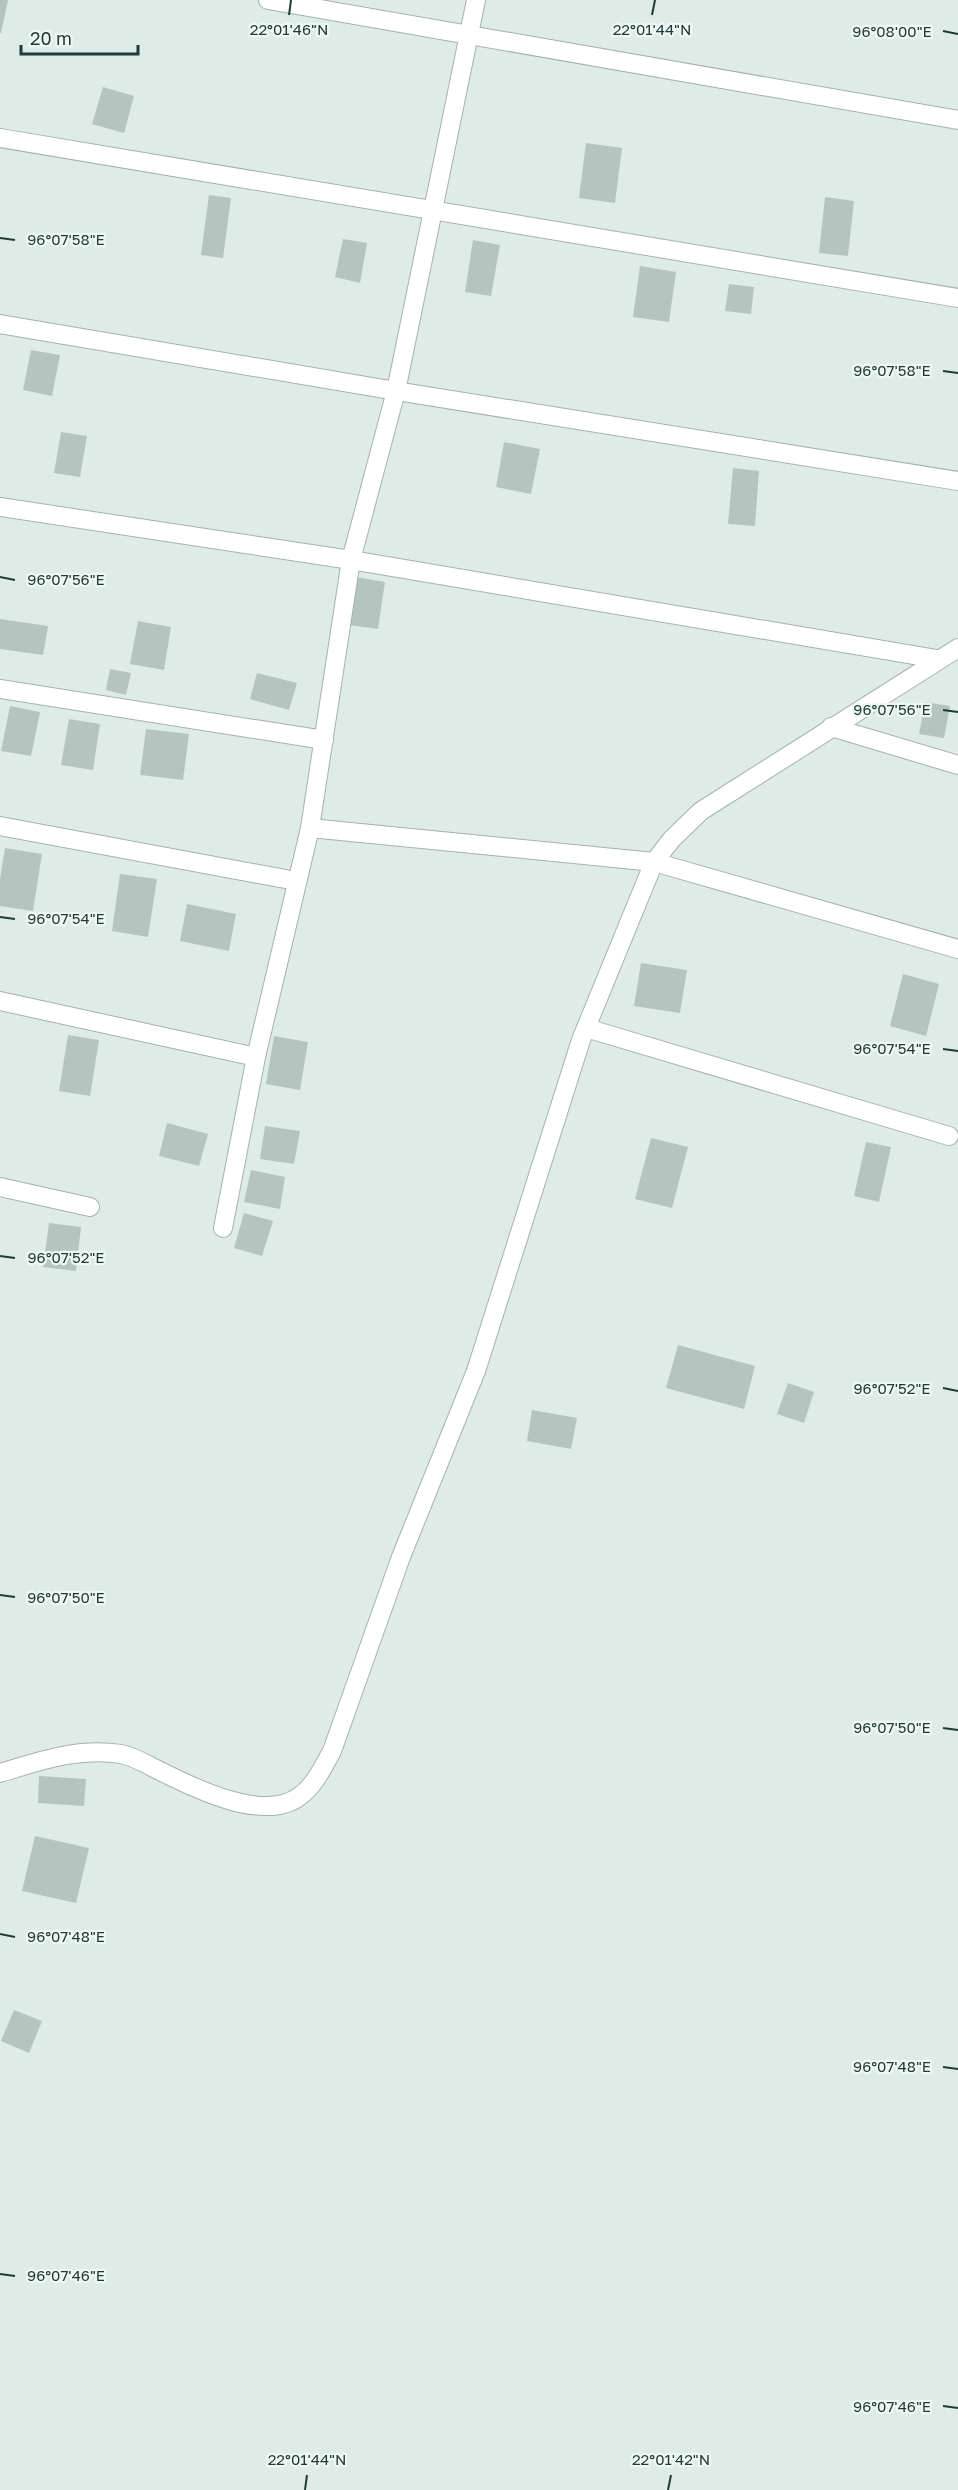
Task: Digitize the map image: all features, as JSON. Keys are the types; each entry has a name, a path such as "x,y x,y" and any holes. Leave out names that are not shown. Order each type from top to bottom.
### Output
{"street":[{"path":"268,0 958,120"},
{"path":"222,1228 256,1057 309,828 351,560 396,391 476,0"},
{"path":"0,138 958,298"},
{"path":"0,324 396,391 958,481"},
{"path":"0,507 351,560 937,659"},
{"path":"0,1773 72,1753 96,1751 124,1754 206,1794 252,1805 271,1806 299,1797 318,1778 332,1751 401,1557 476,1371 586,1028 654,862 672,839 701,811 937,659 958,648"},
{"path":"0,689 324,740"},
{"path":"831,727 958,765"},
{"path":"0,826 296,881"},
{"path":"309,828 654,862 958,949"},
{"path":"0,1002 256,1057"},
{"path":"586,1028 949,1136"},
{"path":"0,1187 90,1207"}],"building":[{"path":"0,0 8,0 1,33 0,33"},
{"path":"103,87 134,96 124,133 92,124"},
{"path":"586,143 622,148 615,203 579,198"},
{"path":"209,195 231,198 223,258 201,255"},
{"path":"825,197 854,201 848,256 819,253"},
{"path":"343,239 367,243 360,283 335,277"},
{"path":"473,240 500,245 491,296 465,292"},
{"path":"640,266 676,272 669,322 633,317"},
{"path":"729,284 754,287 751,314 725,311"},
{"path":"31,350 60,355 52,396 23,390"},
{"path":"61,432 87,436 80,477 54,473"},
{"path":"504,442 540,449 531,494 496,487"},
{"path":"733,468 759,471 755,526 728,524"},
{"path":"356,577 385,582 378,629 349,625"},
{"path":"0,619 48,626 43,655 0,649"},
{"path":"138,621 171,627 164,670 130,664"},
{"path":"110,669 131,673 126,695 106,690"},
{"path":"257,673 297,683 289,710 250,699"},
{"path":"925,702 950,706 944,738 919,734"},
{"path":"10,706 40,712 31,756 1,751"},
{"path":"69,719 100,724 93,770 61,765"},
{"path":"146,729 189,734 183,780 140,775"},
{"path":"5,848 42,854 33,911 0,906 0,879"},
{"path":"120,874 157,879 148,937 112,931"},
{"path":"187,904 236,914 229,951 180,941"},
{"path":"641,963 687,970 680,1013 634,1006"},
{"path":"903,974 939,984 926,1036 890,1026"},
{"path":"68,1035 99,1040 90,1096 59,1091"},
{"path":"274,1036 308,1042 300,1090 266,1084"},
{"path":"167,1123 208,1134 199,1166 159,1156"},
{"path":"265,1126 300,1131 294,1164 260,1159"},
{"path":"651,1138 688,1147 672,1208 635,1199"},
{"path":"866,1142 891,1147 879,1202 854,1196"},
{"path":"251,1170 285,1177 280,1209 244,1202"},
{"path":"244,1213 273,1221 262,1256 234,1248"},
{"path":"49,1223 81,1227 76,1271 43,1267"},
{"path":"678,1345 755,1366 744,1409 666,1388"},
{"path":"788,1383 814,1392 804,1423 777,1414"},
{"path":"532,1410 577,1418 571,1449 527,1441"},
{"path":"39,1776 86,1779 84,1806 38,1803"},
{"path":"35,1836 89,1848 76,1903 22,1891"},
{"path":"14,2010 42,2021 29,2053 1,2041"}]}
